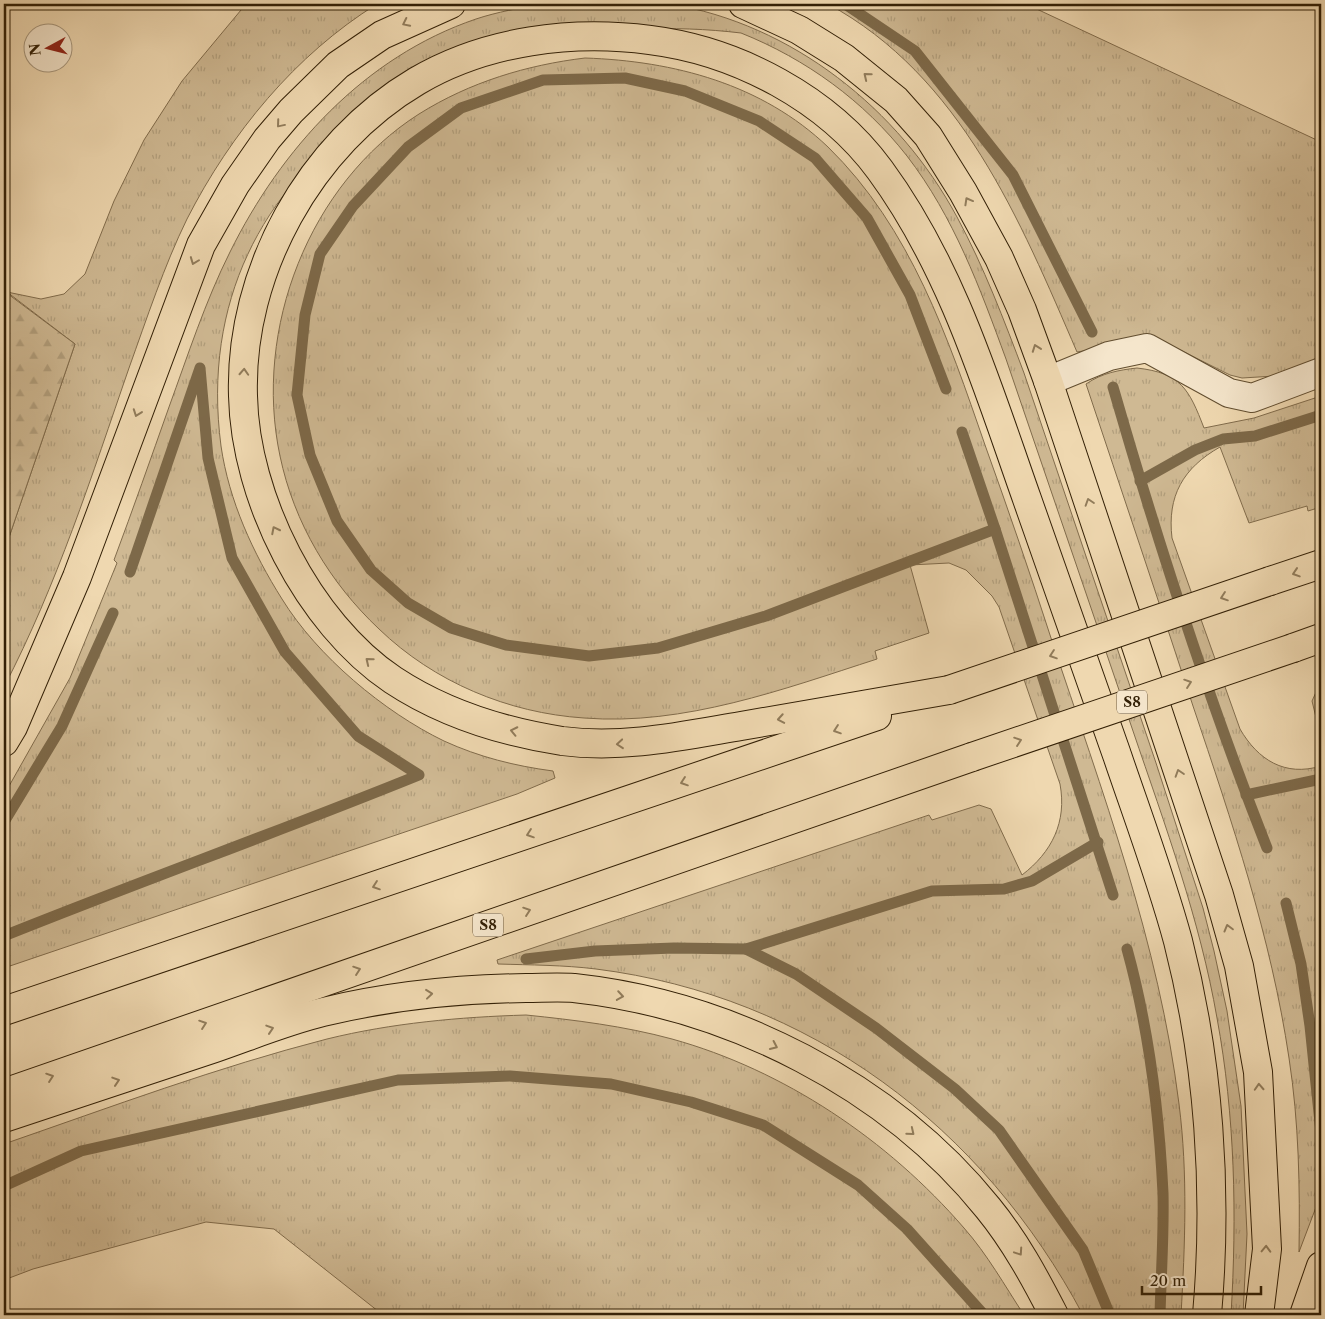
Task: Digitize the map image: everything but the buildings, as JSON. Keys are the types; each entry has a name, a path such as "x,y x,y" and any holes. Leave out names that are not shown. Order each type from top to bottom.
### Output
{"highway":[{"path":"4,742 14,726 77,577 201,245 235,185 267,139 291,111 338,65 382,35 451,4"},
{"path":"743,4 799,30 844,58 896,100 928,136 963,192 999,258 1022,310 1048,381 1216,886 1239,966 1258,1072 1267,1249 1260,1315"},
{"path":"949,690 668,738 615,745 561,740 497,727 453,711 393,680 357,651 320,608 296,572 271,521 248,442 242,398 245,350 255,298 268,257 287,217 306,186 336,147 378,110 416,82 461,61 504,46 583,35 670,42 709,53 752,69 837,122 876,164 918,228 958,310 989,390 1147,843 1178,943 1191,1005 1206,1102 1212,1195 1207,1315"},
{"path":"4,1011 795,745 949,690 1321,564"},
{"name":"S8","path":"4,1093 1321,638"},
{"path":"4,1118 321,1012 405,996 488,988 572,988 654,1002 742,1031 808,1061 874,1102 936,1153 988,1208 1034,1275 1054,1315"},
{"path":"1304,1315 1321,1266"}],"lane":[{"path":"1048,381 1110,356 1147,348 1229,393 1252,398 1321,372"}],"green space":[{"path":"246,4 377,4 347,24 292,72 245,127 204,187 187,219 156,292 57,569 41,609 4,687 4,552 75,344 7,292 41,299 64,294 85,274 114,201 144,140 182,81"},
{"path":"542,4 670,4 715,14 758,31 799,52 838,78 873,107 905,141 933,178 957,217 985,274 1024,373 1203,908 1227,1011 1241,1106 1247,1234 1243,1315 1231,1315 1234,1203 1228,1092 1217,1018 1201,945 1181,873 1157,802 1006,359 976,280 952,228 924,179 907,156 872,117 853,100 811,69 765,43 741,33 638,29 539,43 446,73 364,118 297,179 248,254 221,344 221,446 230,487 244,526 261,563 297,620 333,661 398,715 457,747 511,764 553,771 555,778 517,794 4,968 4,795 70,678 117,563 114,560 205,309 230,252 251,214 274,177 301,143 330,111 362,82 397,57 435,36 476,19 500,12"},
{"path":"828,4 1026,4 1321,142 1321,362 1275,376 1242,378 1230,375 1176,348 1148,340 1077,352 1033,252 1008,203 981,156 950,111 915,70 875,34"},
{"path":"585,58 651,64 715,80 746,92 775,107 802,125 828,147 857,179 882,213 924,286 957,365 1019,541 1109,810 1127,868 1158,985 1170,1044 1179,1104 1184,1157 1185,1210 1181,1315 1083,1315 1042,1247 995,1185 941,1130 882,1082 818,1041 748,1008 674,984 596,969 498,964 497,960 929,815 932,820 979,805 991,809 1022,875 1033,866 1049,846 1055,835 1061,811 1060,784 999,607 992,596 966,570 949,563 910,565 929,633 875,651 877,659 733,703 696,711 621,719 556,715 528,709 500,702 448,679 400,648 379,629 345,592 316,550 294,505 286,481 280,456 274,408 275,359 283,310 298,264 320,219 347,179 380,144 419,114 458,93 499,77 542,65"},
{"path":"4,291 75,344 4,552"},
{"path":"1137,368 1164,374 1181,385 1188,393 1204,428 1254,418 1321,396 1321,507 1308,511 1307,506 1249,523 1220,447 1196,464 1187,474 1175,496 1171,523 1172,538 1240,729 1255,749 1274,763 1296,769 1321,766 1321,1194 1299,1252 1299,1179 1295,1107 1289,1058 1272,968 1236,836 1086,384 1098,377"},
{"path":"1321,688 1321,738 1312,701 1317,690"},
{"path":"526,1015 636,1030 672,1039 714,1052 794,1089 868,1138 934,1196 980,1248 1024,1315 383,1315 274,1229 206,1222 33,1269 4,1280 4,1144 205,1075 327,1039 352,1033 426,1022"}],"waterway":[{"path":"845,4 915,51 1013,175 1092,332"},
{"path":"946,389 910,295 867,218 815,158 759,121 685,91 625,78 543,80 461,108 408,147 353,206 320,254 305,315 297,395 310,455 337,521 371,570 408,603 451,628 506,645 589,656 658,648 766,616 995,529 962,432"},
{"path":"4,936 419,775 358,736 285,652 232,558 208,458 200,368 130,572"},
{"path":"1113,387 1148,504 1204,677 1267,848"},
{"path":"1140,481 1195,450 1223,439 1255,436 1321,415"},
{"path":"995,529 1113,895"},
{"path":"4,822 62,726 113,613"},
{"path":"1246,795 1321,779"},
{"path":"526,959 595,951 674,948 746,949 932,891 1004,889 1032,881 1098,842"},
{"path":"1286,903 1301,964 1310,1026 1321,1132"},
{"path":"746,949 796,974 876,1028 955,1089 999,1130 1083,1250 1110,1315"},
{"path":"1127,949 1147,1039 1159,1131 1163,1193 1160,1315"},
{"path":"4,1186 81,1151 398,1080 510,1076 611,1084 691,1102 763,1125 858,1185 907,1229 984,1315"}]}
